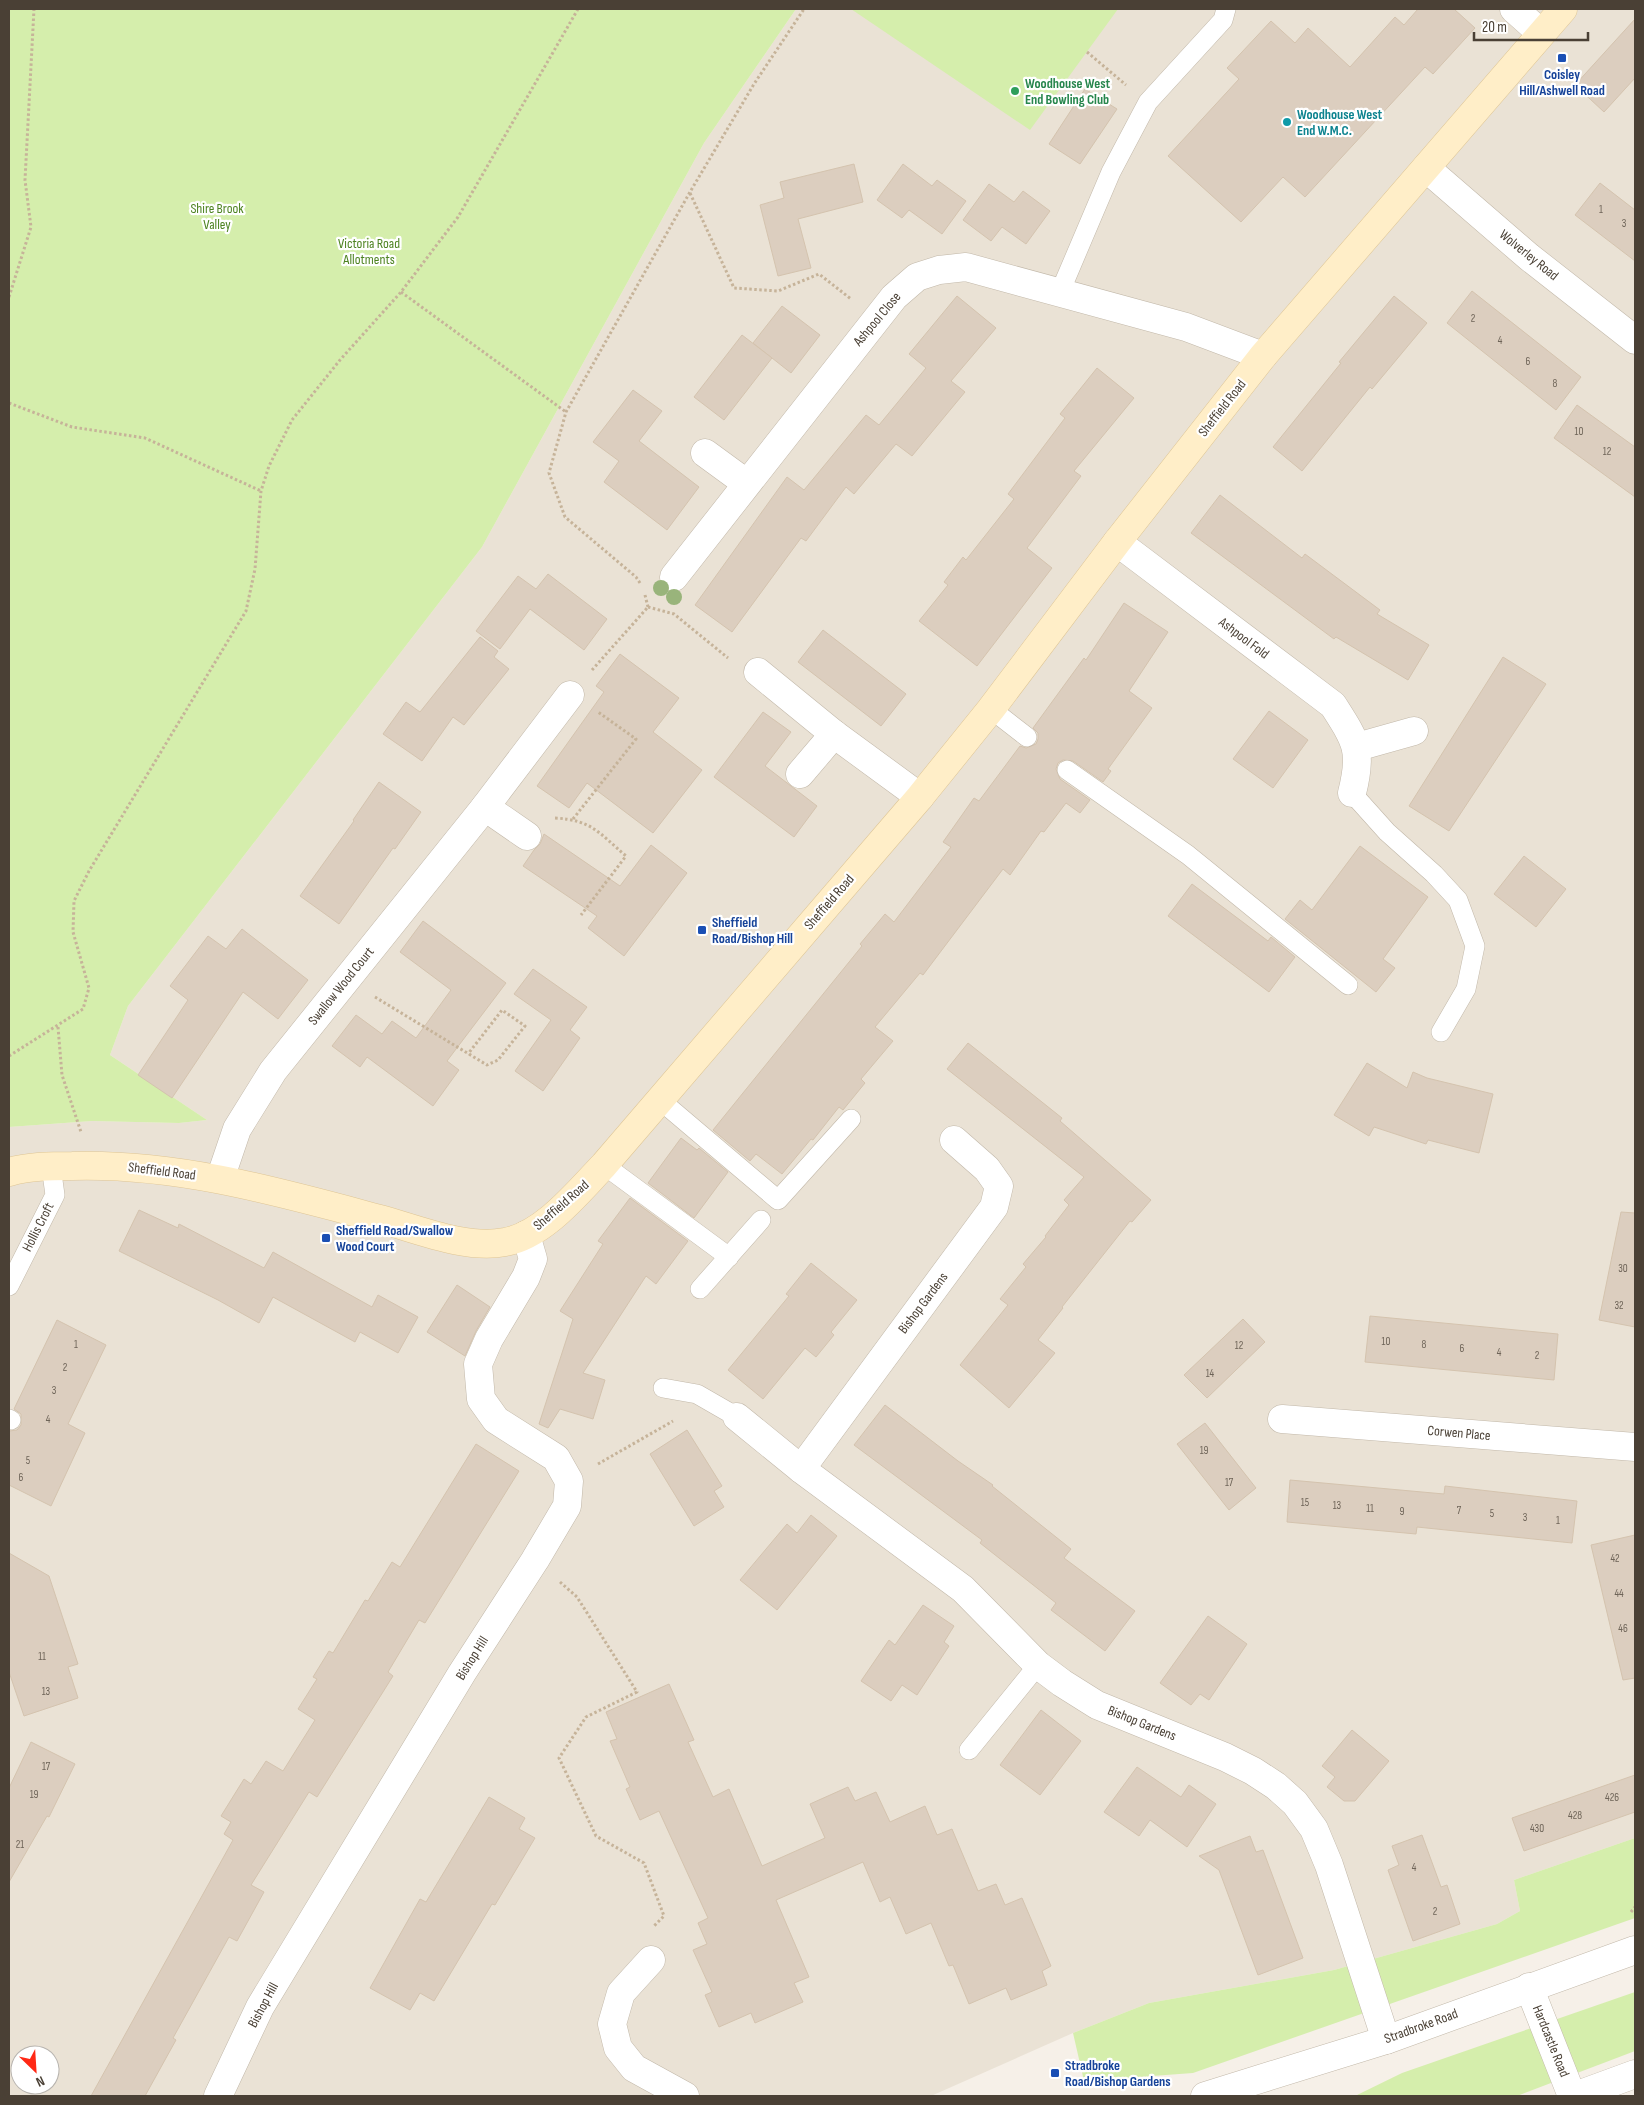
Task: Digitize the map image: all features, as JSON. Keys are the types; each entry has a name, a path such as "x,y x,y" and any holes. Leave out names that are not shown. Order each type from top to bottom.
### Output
{"main road":[{"name":"Sheffield Road","path":"9,1172 51,1166 111,1164 163,1169 220,1179 309,1200 448,1238 476,1243 504,1242 526,1235 553,1216 604,1164 920,797 992,709 1117,542 1263,356 1563,9"}],"street":[{"path":"1514,9 1541,33"},
{"name":"Wolverley Road","path":"1426,168 1529,256 1635,340"},
{"name":"Ashpool Close","path":"674,577 894,297 917,277 939,270 966,267 1186,327 1263,356"},
{"path":"705,453 746,483"},
{"name":"Ashpool Fold","path":"1117,542 1333,705 1357,747 1358,768 1352,793"},
{"path":"747,668 920,797"},
{"name":"Swallow Wood Court","path":"220,1179 237,1129 273,1071 485,807 570,695"},
{"path":"1357,747 1414,730"},
{"path":"800,774 834,734"},
{"path":"485,807 527,836"},
{"name":"Bishop Gardens","path":"801,1468 994,1207 1000,1186 987,1169 954,1140"},
{"name":"Bishop Hill","path":"218,2096 260,2007 462,1673 535,1560 567,1506 569,1481 556,1458 496,1420 482,1398 478,1364 489,1339 526,1277 533,1259 526,1235"},
{"name":"Bishop Gardens","path":"736,1417 801,1468 963,1588 1038,1665 1062,1683 1097,1705 1225,1757 1253,1771 1276,1786 1295,1803 1314,1829 1330,1865 1386,2040"},
{"name":"Corwen Place","path":"1282,1419 1635,1447"},
{"name":"Stradbroke Road","path":"1205,2096 1386,2040 1529,1986 1635,1950"},
{"path":"651,1960 622,1993 612,2024 618,2048 634,2068 685,2096"},
{"name":"Hardcastle Road","path":"1529,1986 1574,2096"},
{"path":"1574,2096 1635,2074"}],"lane":[{"path":"1060,292 1111,172 1148,102 1223,20 1226,9"},
{"path":"992,709 1027,737"},
{"path":"1067,770 1188,855 1348,984"},
{"path":"1352,793 1387,832 1434,874 1458,900 1475,946 1466,990 1442,1032"},
{"path":"660,1100 778,1200 851,1119"},
{"path":"604,1164 729,1256"},
{"name":"Hollis Croft","path":"9,1286 54,1195 51,1166"},
{"path":"700,1289 761,1220"},
{"path":"663,1388 697,1394 736,1417"},
{"path":"969,1750 1038,1665"}],"path":[{"path":"9,297 31,227 25,180 34,9"},
{"path":"9,1056 58,1027 83,1009 89,988 72,932 74,901 89,871 246,611 255,569 262,491 269,466 292,420 340,360 401,292 458,217 578,9"},
{"path":"642,586 636,577 565,517 549,473 566,412 690,192 754,84 804,9"},
{"path":"1087,52 1106,70 1148,102"},
{"path":"690,192 734,288 778,291 819,274 853,300"},
{"path":"401,292 566,412"},
{"path":"9,403 72,427 145,438 262,491"},
{"path":"644,593 648,607"},
{"path":"648,607 674,614 747,668"},
{"path":"591,670 648,607"},
{"path":"573,819 636,739 596,711"},
{"path":"552,818 573,819 589,825 626,856 581,915"},
{"path":"372,996 468,1054 487,1065 498,1060 525,1026 502,1010 468,1054"},
{"path":"58,1027 62,1075 80,1132"},
{"path":"597,1464 661,1426 675,1420"},
{"path":"563,1585 577,1597 637,1692 586,1717 559,1758 596,1836 644,1863 664,1916 652,1928"},
{"path":"1632,1912 1635,1907"}],"shaded area":[{"path":"796,9 1635,9 1635,1838 1514,1880 1520,1911 1497,1924 1334,1970 1149,2003 1073,2033 931,2096 9,2096 9,1127 92,1121 179,1123 207,1120 110,1055 128,1006 482,547 704,143"}],"green space":[{"name":"Victoria Road Allotments","path":"9,9 796,9 704,143 482,547 128,1006 110,1055 207,1120 179,1123 92,1121 9,1127"},
{"name":"Woodhouse West End Bowling Club","path":"851,9 1118,9 1030,130"},
{"path":"1635,1838 1635,1918 1193,2073 1084,2081 1073,2033 1149,2003 1334,1970 1497,1924 1520,1911 1514,1880"},
{"path":"1635,1992 1635,2051 1517,2096 1355,2096 1402,2073"}],"building":[{"name":"Woodhouse West End W.M.C.","path":"1418,9 1454,9 1475,28 1433,74 1425,67 1305,197 1283,177 1241,222 1168,156 1239,79 1227,68 1271,21 1295,43 1308,28 1350,67 1395,17 1404,25"},
{"path":"1635,19 1635,78 1604,112 1575,85"},
{"path":"1085,89 1117,109 1080,164 1049,144"},
{"path":"854,164 863,202 798,219 811,268 778,276 760,205 784,198 780,182"},
{"path":"903,164 932,186 937,180 966,201 942,234 909,210 902,218 877,200"},
{"path":"1600,183 1635,210 1635,261 1575,215"},
{"path":"989,184 1014,202 1023,191 1050,211 1026,244 1002,227 991,241 963,220"},
{"path":"1472,291 1581,377 1556,410 1447,323"},
{"path":"957,296 996,328 951,381 965,392 912,456 896,444 854,494 846,487 806,541 801,538 732,632 695,605 787,477 804,490 866,415 879,425 926,368 909,354"},
{"path":"1394,296 1427,323 1372,389 1370,387 1302,471 1273,447 1341,363 1339,362"},
{"path":"782,306 820,335 791,373 753,343"},
{"path":"742,335 772,358 724,420 694,397"},
{"path":"1097,368 1134,398 1074,471 1081,476 1027,548 1052,568 977,666 919,621 948,585 944,582 963,557 966,560 1014,499 1008,494 1065,418 1060,414"},
{"path":"633,390 662,411 639,441 699,487 667,530 604,482 619,461 593,442"},
{"path":"1577,405 1635,447 1635,497 1554,438"},
{"path":"1220,495 1302,558 1305,554 1380,610 1377,614 1429,645 1408,680 1336,637 1334,639 1191,533"},
{"path":"548,574 607,619 584,650 530,609 500,649 476,631 518,576 536,589"},
{"path":"1124,603 1168,632 1129,691 1152,708 1108,769 1111,771 1103,782 1073,761 1063,760 1058,763 1056,769 1060,779 1090,800 1080,813 1066,803 1044,832 1041,831 1010,875 1003,869 923,975 920,973 875,1027 893,1041 861,1079 865,1083 843,1110 839,1107 813,1140 811,1139 782,1174 756,1154 750,1161 713,1130 862,946 860,944 885,914 894,922 951,847 943,842 974,798 979,801 1020,746 1026,748 1036,744 1038,733 1033,728 1084,658 1086,660"},
{"path":"823,630 906,694 881,726 798,662"},
{"path":"480,637 498,651 494,657 509,669 464,725 453,717 422,761 383,734 406,702 420,712"},
{"path":"620,654 679,698 653,732 702,770 653,833 587,783 569,808 537,786 604,692 596,686"},
{"path":"1503,657 1546,684 1449,831 1409,806"},
{"path":"1269,711 1308,740 1273,788 1233,759"},
{"path":"763,712 791,732 765,766 817,806 794,837 714,777"},
{"path":"379,782 421,812 339,924 300,896 354,821"},
{"path":"544,834 620,886 651,845 687,873 624,956 588,928 597,916 523,866 540,844"},
{"path":"1360,846 1428,897 1383,959 1395,968 1376,992 1285,919 1300,900 1312,910"},
{"path":"1524,856 1566,889 1536,927 1494,894"},
{"path":"1192,884 1268,941 1271,937 1295,957 1269,992 1168,916"},
{"path":"423,921 506,983 447,1061 459,1070 433,1106 367,1057 360,1067 332,1046 356,1015 382,1034 392,1021 416,1038 451,990 400,952"},
{"path":"242,929 308,980 278,1019 243,992 172,1098 138,1075 188,1000 170,986 208,936 226,949"},
{"path":"533,969 587,1007 570,1030 580,1038 543,1091 515,1071 551,1020 514,994"},
{"path":"968,1043 1062,1118 1060,1121 1151,1200 1132,1222 1130,1221 1038,1340 1055,1353 1009,1408 960,1365 1008,1305 1000,1299 1026,1267 1023,1264 1046,1237 1069,1205 1064,1200 1084,1177 947,1069"},
{"path":"1367,1063 1407,1088 1413,1072 1427,1078 1493,1094 1479,1153 1428,1140 1426,1144 1374,1127 1369,1136 1334,1115"},
{"path":"681,1138 697,1150 699,1148 728,1172 694,1218 648,1183"},
{"path":"630,1198 688,1241 656,1284 646,1276 583,1373 605,1380 593,1419 560,1409 548,1428 539,1424 573,1319 560,1311 603,1244 598,1241"},
{"path":"139,1210 178,1228 179,1224 264,1268 273,1252 372,1307 378,1295 418,1317 398,1353 360,1332 355,1342 273,1297 259,1323 218,1300 119,1251"},
{"path":"1621,1212 1635,1213 1635,1327 1599,1320"},
{"path":"811,1263 857,1300 831,1332 834,1335 816,1357 805,1348 763,1399 728,1370 789,1296 786,1294"},
{"path":"457,1285 490,1307 476,1331 465,1356 427,1332"},
{"path":"1370,1316 1558,1334 1554,1380 1365,1362"},
{"path":"1243,1319 1265,1342 1207,1398 1184,1375"},
{"path":"57,1320 106,1345 68,1424 85,1433 51,1506 9,1485 9,1431 17,1430 21,1425 21,1414 14,1409"},
{"path":"885,1405 958,1461 993,1485 1071,1549 1064,1558 1135,1611 1105,1651 1051,1610 1056,1603 980,1543 982,1540 854,1445"},
{"path":"1205,1423 1256,1488 1229,1510 1177,1444"},
{"path":"687,1430 722,1486 714,1491 724,1507 694,1526 650,1454"},
{"path":"476,1444 519,1471 425,1623 419,1620 388,1672 393,1676 317,1797 309,1792 251,1885 264,1892 237,1941 229,1937 173,2038 176,2040 145,2096 91,2096 233,1840 224,1834 231,1822 221,1816 244,1779 251,1784 266,1761 283,1771 315,1720 298,1709 317,1679 313,1677 329,1651 333,1653 365,1600 368,1601 392,1562 400,1567"},
{"path":"1290,1480 1444,1494 1445,1486 1577,1501 1572,1543 1417,1527 1416,1534 1287,1522"},
{"path":"811,1515 837,1536 777,1610 740,1580 787,1524 797,1533"},
{"path":"1635,1535 1635,1678 1623,1680 1591,1545"},
{"path":"9,1553 49,1576 78,1664 68,1667 78,1698 24,1716 9,1672"},
{"path":"923,1605 954,1626 944,1642 949,1646 917,1695 902,1685 891,1701 861,1681 889,1640 895,1645"},
{"path":"1208,1616 1247,1644 1209,1700 1200,1694 1191,1705 1160,1683"},
{"path":"669,1684 694,1740 688,1742 713,1797 729,1789 762,1866 825,1838 810,1804 848,1787 855,1801 876,1792 890,1822 925,1806 937,1835 952,1829 978,1891 996,1884 1005,1905 1022,1898 1051,1966 1042,1971 1047,1985 1011,2000 1006,1988 969,2004 953,1965 949,1966 931,1923 906,1934 890,1897 880,1902 863,1862 776,1900 809,1977 794,1983 803,2002 755,2023 751,2013 719,2027 705,1995 712,1992 693,1950 707,1944 698,1923 708,1918 659,1811 640,1820 626,1789 630,1787 610,1741 617,1739 606,1712"},
{"path":"1041,1710 1081,1741 1040,1795 1000,1765"},
{"path":"1352,1730 1389,1761 1355,1801 1344,1801 1327,1787 1335,1777 1322,1766"},
{"path":"31,1742 75,1764 49,1817 47,1816 9,1882 9,1788"},
{"path":"1137,1767 1181,1797 1189,1785 1216,1804 1187,1847 1150,1820 1139,1836 1104,1812"},
{"path":"1635,1775 1635,1812 1524,1851 1512,1818"},
{"path":"489,1797 525,1818 519,1829 535,1838 495,1905 492,1904 434,2001 420,1993 410,2010 370,1988 420,1899 426,1902"},
{"path":"1422,1835 1441,1887 1447,1885 1460,1924 1413,1941 1388,1870 1399,1865 1392,1846"},
{"path":"1250,1836 1256,1852 1263,1850 1303,1958 1258,1975 1219,1870 1199,1856"}],"place":[{"name":"Coisley Hill/Ashwell Road","path":"1562,58"},
{"name":"Woodhouse West End Bowling Club","path":"1015,91"},
{"name":"Woodhouse West End W.M.C.","path":"1287,122"},
{"name":"Sheffield Road/Bishop Hill","path":"702,930"},
{"name":"Sheffield Road/Swallow Wood Court","path":"326,1238"},
{"name":"Stradbroke Road/Bishop Gardens","path":"1055,2073"}],"park label":[{"name":"Shire Brook Valley","path":"217,216"}]}
